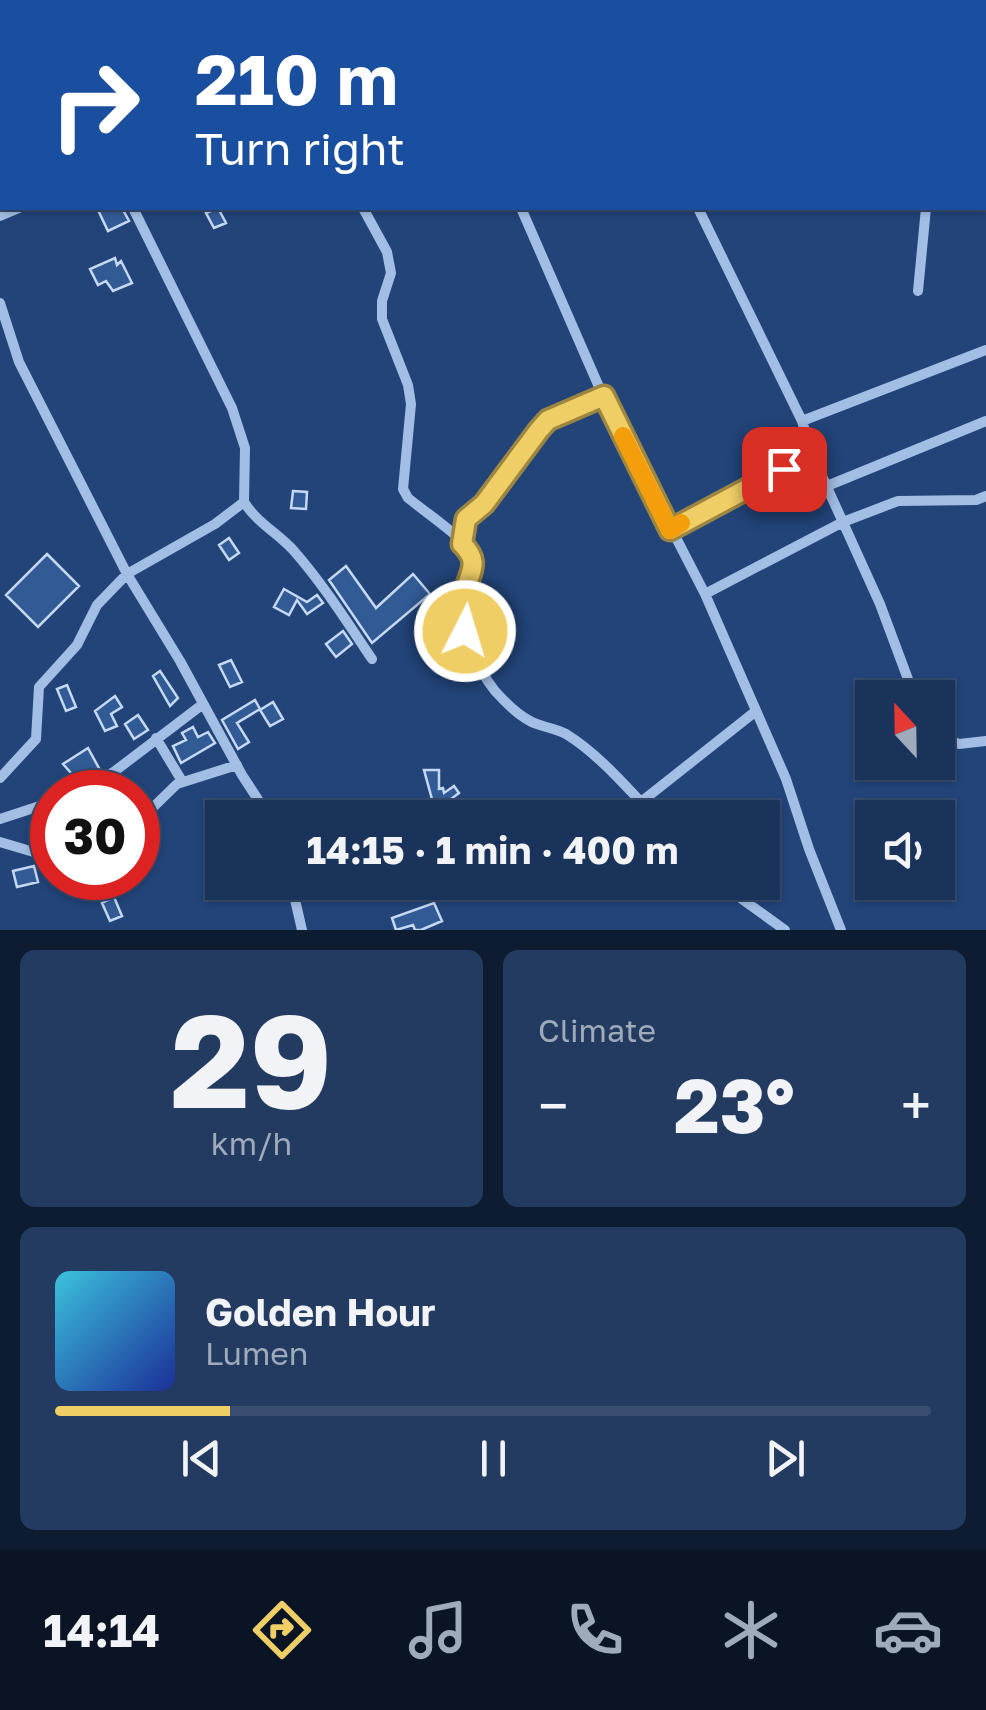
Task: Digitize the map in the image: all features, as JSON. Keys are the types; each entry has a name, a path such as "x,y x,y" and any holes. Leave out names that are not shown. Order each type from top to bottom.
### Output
{"street":[{"path":"135,210 232,408 245,448 244,502 253,516 290,546 312,572 372,659"},
{"path":"364,210 387,252 391,273 382,301 382,319 408,385 411,404 404,489 408,498 472,556 475,569 464,594 465,631 494,689 528,720 564,733 610,770 639,800"},
{"path":"522,210 604,396 704,594 786,778 841,930"},
{"path":"699,210 802,421 812,454 880,604 907,680"},
{"path":"918,291 926,210"},
{"path":"0,303 19,362 127,574 259,800"},
{"path":"802,421 986,350"},
{"path":"462,544 466,519 484,504 548,420 604,396"},
{"path":"827,486 986,420"},
{"path":"670,530 812,454"},
{"path":"704,594 843,522 898,501 976,500 986,496"},
{"path":"0,778 36,739 39,687 77,646 97,604 127,574 215,524 244,502"},
{"path":"116,770 204,704"},
{"path":"644,800 756,711"},
{"path":"156,738 182,782"},
{"path":"955,742 986,741"},
{"path":"160,802 182,782 237,765"},
{"path":"0,819 30,809"},
{"path":"0,842 30,851"},
{"path":"295,900 302,930"},
{"path":"743,900 785,930"}],"building":[{"path":"98,210 123,210 129,221 108,231"},
{"path":"219,210 226,223 214,228 206,213"},
{"path":"115,258 117,265 121,261 132,283 113,291 106,281 98,285 90,269"},
{"path":"293,491 307,492 306,509 291,508"},
{"path":"229,538 239,553 229,560 219,545"},
{"path":"47,554 79,586 38,627 6,595"},
{"path":"346,566 376,608 413,574 430,594 372,643 329,580"},
{"path":"284,589 307,602 317,595 323,603 307,614 297,600 289,615 274,607"},
{"path":"343,631 352,644 336,657 326,644"},
{"path":"231,660 242,682 230,687 219,665"},
{"path":"160,671 178,698 170,706 153,676"},
{"path":"67,685 76,707 66,711 57,689"},
{"path":"115,696 122,707 111,714 117,726 105,731 95,711"},
{"path":"255,700 260,709 237,723 249,742 238,749 222,720"},
{"path":"273,702 283,719 270,726 260,710"},
{"path":"138,715 148,730 134,739 125,724"},
{"path":"193,727 198,737 208,732 215,743 181,763 173,746 186,740 182,733"},
{"path":"88,748 100,770 68,770 63,764"},
{"path":"424,770 439,770 439,789 443,788 444,793 454,786 459,793 450,800 432,800"},
{"path":"30,867 30,884 17,887 13,871"},
{"path":"115,900 122,916 110,921 102,903"},
{"path":"434,903 442,921 421,930 415,930 413,925 396,930 392,918"}],"slow traffic":[{"path":"623,436 670,530 681,523"}],"route":[{"path":"465,631 464,594 475,569 472,556 462,544 466,519 484,504 548,420 604,396 670,530 784,469"}]}
